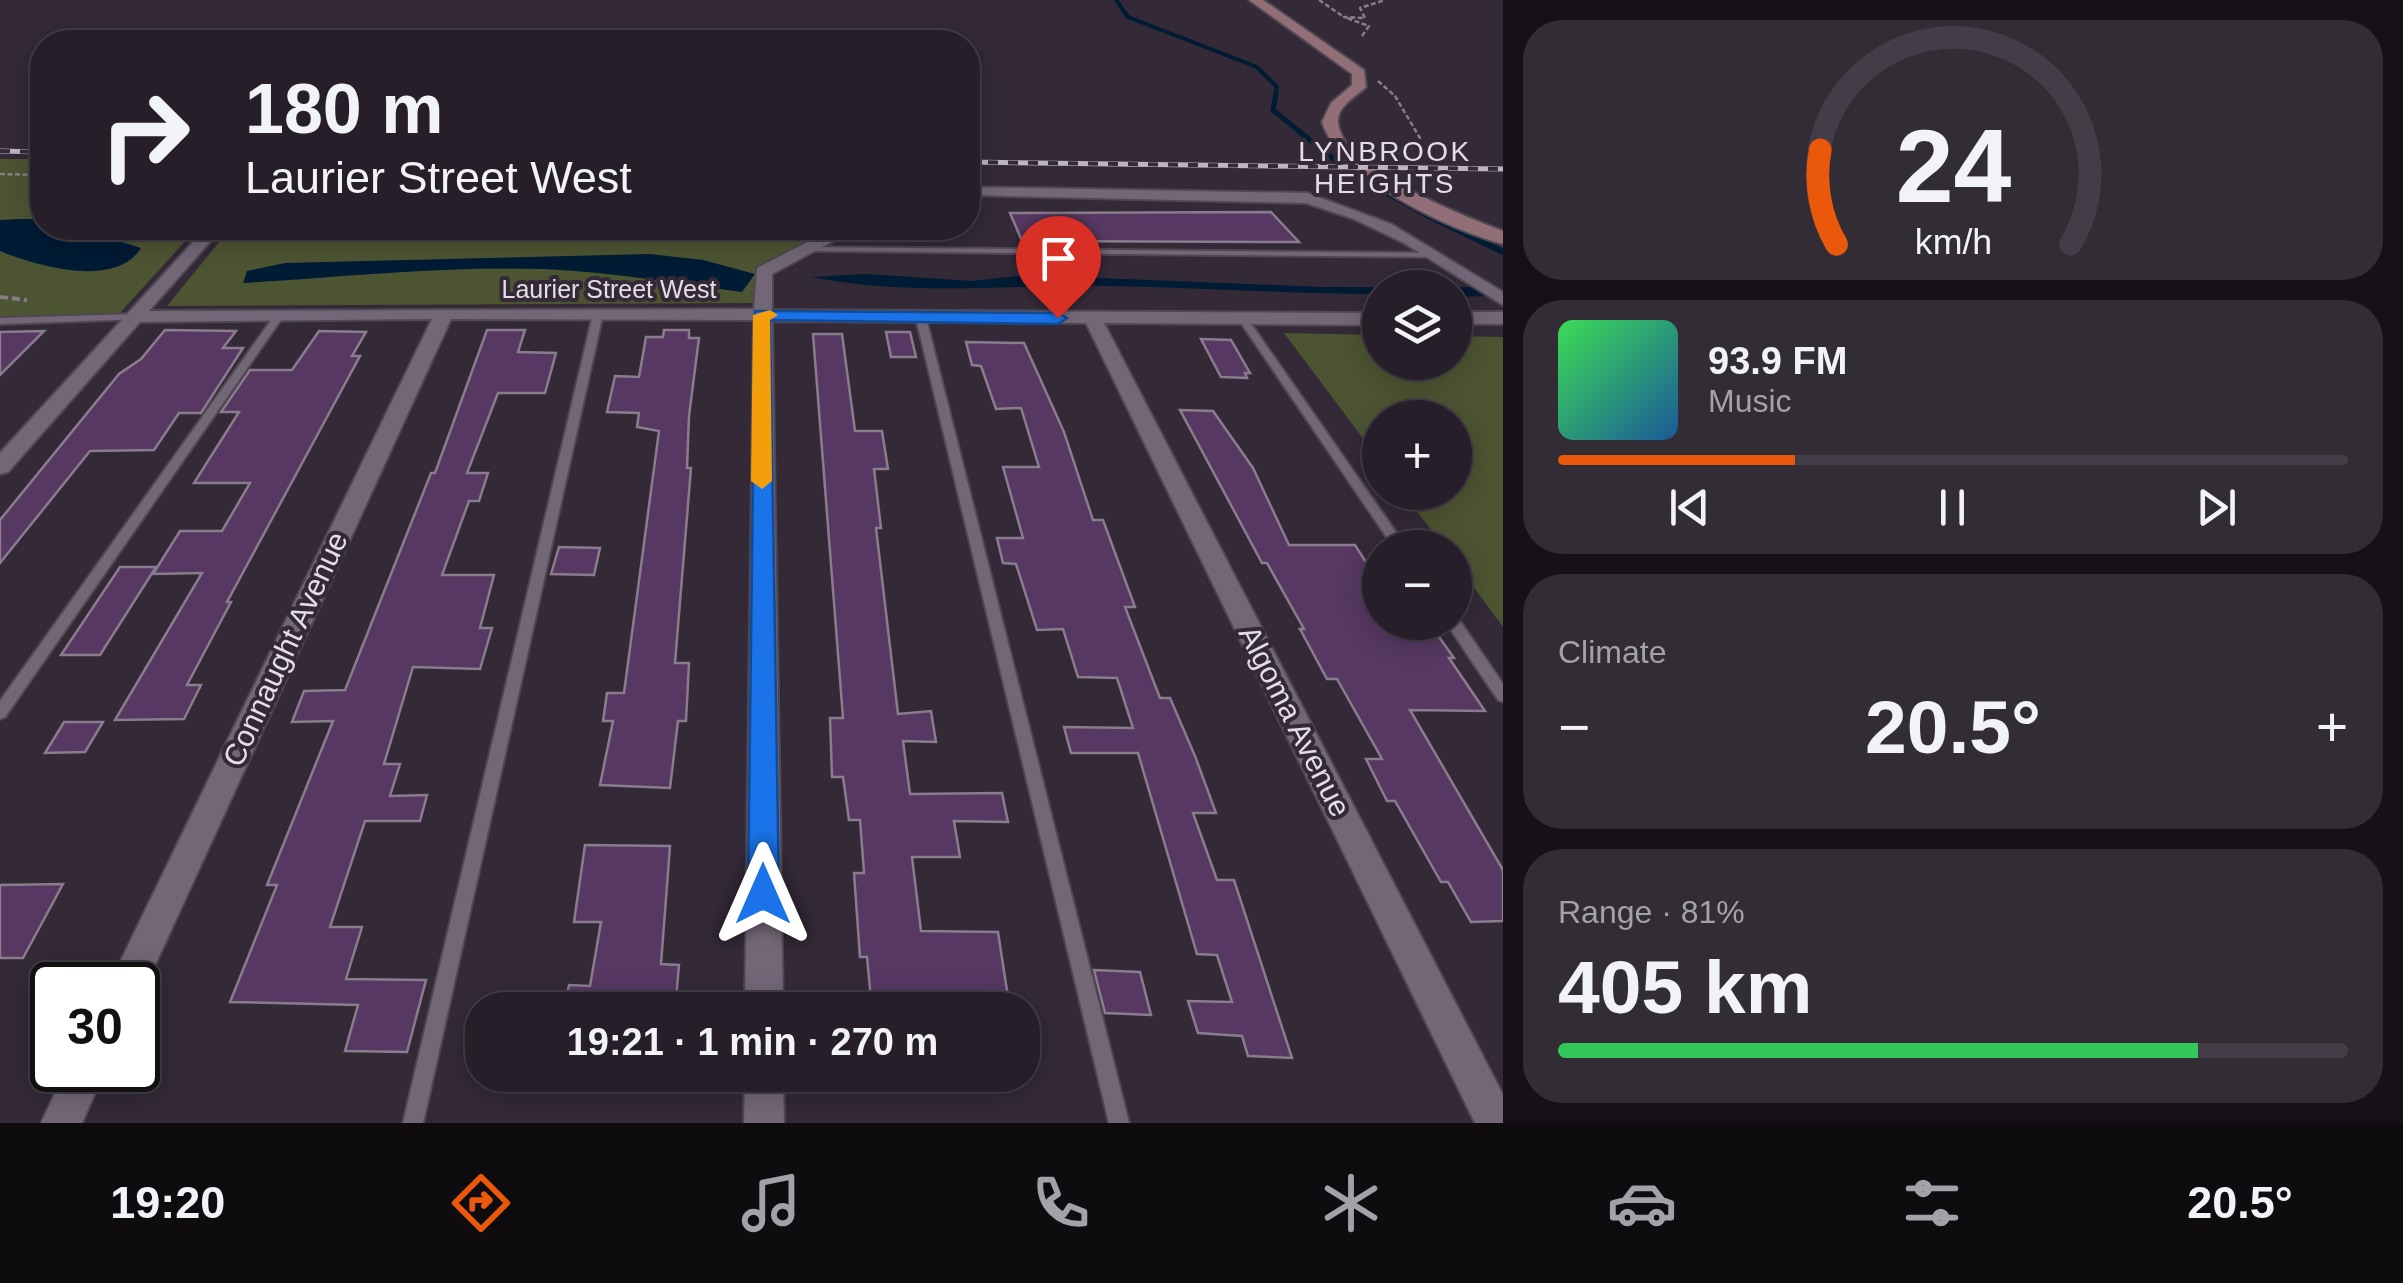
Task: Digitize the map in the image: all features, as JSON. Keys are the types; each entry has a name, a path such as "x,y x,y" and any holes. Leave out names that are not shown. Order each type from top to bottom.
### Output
{"street":[{"path":"1255,0 1359,74 1359,87 1344,97 1330,120 1330,129 1355,160 1401,193 1503,238"},
{"path":"980,191 1307,198 1343,207 1440,255 1503,300"},
{"path":"0,467 204,240"},
{"path":"764,992 763,272 823,240"},
{"name":"Laurier Street West","path":"138,316 444,313 1362,319"},
{"name":"Connaught Avenue","path":"137,962 444,313"},
{"path":"1472,318 1503,318"},
{"name":"Algoma Avenue","path":"1093,319 1496,1123"},
{"path":"61,1123 76,1092"},
{"path":"764,1092 764,1123"}],"lane":[{"path":"806,249 1440,255"},
{"path":"0,713 280,314"},
{"path":"413,1123 598,314"},
{"path":"0,321 138,316"},
{"path":"921,318 1119,1123"},
{"path":"1244,320 1389,530"},
{"path":"1464,640 1503,696"}],"path":[{"path":"1319,0 1344,18 1369,26 1362,30 1362,36"},
{"path":"1344,18 1365,18 1360,8 1385,0"},
{"path":"1370,73 1394,96 1420,138 1418,145 1380,161 1387,170"},
{"path":"0,174 30,175"}],"green space":[{"path":"0,159 30,159 30,240 186,240 120,313 0,317"},
{"path":"830,240 772,273 756,303 167,306 220,241"},
{"path":"1284,333 1362,335 1362,380 1472,380 1472,336 1503,337 1503,627 1472,585 1472,530 1431,530 1416,510 1472,510 1472,400 1362,400 1362,437"}],"water":[{"path":"30,219 30,240 115,240 141,248 129,261 113,268 95,271 54,267 0,251 0,220"},
{"path":"650,254 703,260 755,274 742,292 618,275 505,268 243,283 247,271 285,263"},
{"path":"866,274 972,281 1026,275 1362,287 1362,294 1103,286 885,287 812,277"},
{"path":"1472,287 1479,288 1487,296 1472,296"}],"building":[{"path":"1271,212 1299,242 1022,241 1010,213"},
{"path":"165,330 236,331 223,348 243,348 201,413 179,413 154,450 90,451 0,563 0,520 119,374 141,359"},
{"path":"487,330 525,330 518,352 556,353 545,393 498,393 467,473 488,473 479,501 469,501 442,575 494,575 480,628 492,628 480,669 413,667 384,764 400,764 390,796 427,795 420,821 365,821 330,927 362,927 346,979 426,980 407,1052 345,1051 358,1005 230,1002 277,885 267,885 333,721 292,722 304,691 345,690 431,473 435,473"},
{"path":"664,330 689,330 689,338 699,338 689,416 687,468 691,468 675,663 689,663 686,721 678,721 670,788 600,785 613,721 603,721 607,693 624,693 659,431 637,427 639,413 607,412 615,376 639,377 646,337 663,337"},
{"path":"44,331 0,375 0,332"},
{"path":"319,331 366,332 352,356 360,356 227,602 231,602 187,685 201,685 184,719 115,720 202,573 153,574 180,531 222,531 250,483 194,483 239,412 221,412 250,370 292,370"},
{"path":"886,332 910,332 916,357 891,357"},
{"path":"813,334 842,334 855,431 882,431 888,469 874,469 881,528 876,528 898,714 931,711 936,742 903,741 910,794 1002,793 1008,822 954,821 960,857 912,857 921,931 998,932 1007,992 870,992 867,957 860,957 854,873 864,873 860,820 849,820 843,777 832,777 830,718 843,718"},
{"path":"1201,339 1231,340 1250,373 1245,373 1247,378 1221,377"},
{"path":"966,342 1024,343 1064,432 1093,520 1103,520 1135,607 1125,607 1160,698 1170,698 1195,756 1216,813 1193,813 1217,880 1234,880 1292,1058 1248,1056 1242,1036 1198,1033 1188,1001 1232,1002 1217,955 1197,954 1138,753 1071,753 1064,727 1133,728 1117,678 1078,677 1063,629 1037,630 1016,564 1003,563 997,538 1023,538 1003,467 1039,467 1021,408 996,409 981,366 972,365"},
{"path":"1180,410 1213,411 1253,468 1289,545 1355,545 1362,556 1362,640 1441,640 1454,658 1449,658 1485,711 1410,710 1503,870 1503,921 1471,922 1448,882 1441,882 1395,801 1387,801 1366,759 1382,759 1337,679 1327,679 1300,629 1304,629 1267,563 1262,563"},
{"path":"559,547 600,548 594,575 551,574"},
{"path":"120,567 156,567 100,655 61,655"},
{"path":"64,722 103,722 85,752 45,753"},
{"path":"585,845 670,846 661,964 679,965 677,992 568,992 569,985 590,986 601,922 574,922"},
{"path":"63,884 23,958 0,958 0,885"},
{"path":"1094,970 1140,972 1151,1015 1105,1013"}],"waterway":[{"path":"1116,0 1128,17 1257,67 1277,87 1275,97"},
{"path":"1276,94 1273,110 1352,174 1432,218"},
{"path":"1427,215 1503,252"}],"railway":[{"path":"0,151 30,152"},
{"path":"980,162 1503,169"}],"slow traffic":[{"path":"762,481 761,315 770,315"}],"district":[{"name":"LYNBROOK HEIGHTS","path":"1385,167"}],"route":[{"path":"763,894 761,315 1058,318"}]}
